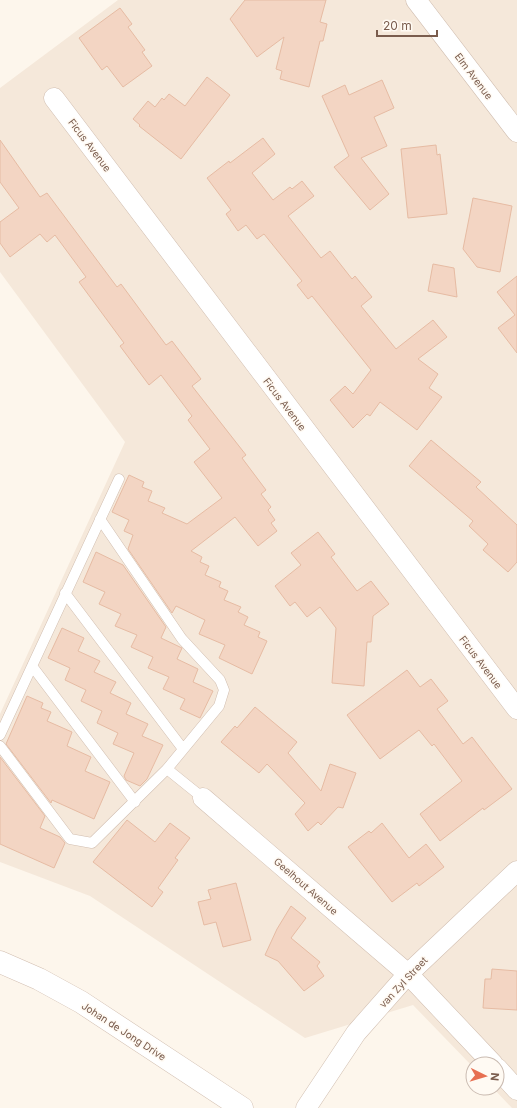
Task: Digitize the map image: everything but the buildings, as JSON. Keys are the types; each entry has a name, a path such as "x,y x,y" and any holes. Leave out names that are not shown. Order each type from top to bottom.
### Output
{"street":[{"name":"Elm Avenue","path":"416,0 517,132"},
{"name":"Ficus Avenue","path":"54,98 517,710"},
{"name":"Geelhout Avenue","path":"203,798 408,974 485,1056"},
{"name":"van Zyl Street","path":"306,1108 356,1033 408,974 517,871"},
{"name":"Johan de Jong Drive","path":"0,962 39,979 80,1002 242,1108"},
{"path":"505,1077 517,1090"}],"lane":[{"path":"0,735 119,479"},
{"path":"0,746 70,839 92,843 166,769 219,706 224,690 223,685 182,639 100,520"},
{"path":"65,593 183,749"},
{"path":"32,666 134,802"},
{"path":"166,769 203,798"}],"shaded area":[{"path":"118,0 517,0 517,1108 512,1108 501,1096 505,1096 505,1056 465,1056 465,1059 413,1005 305,1038 90,896 0,862 0,714 125,442 0,272 0,88"}]}
